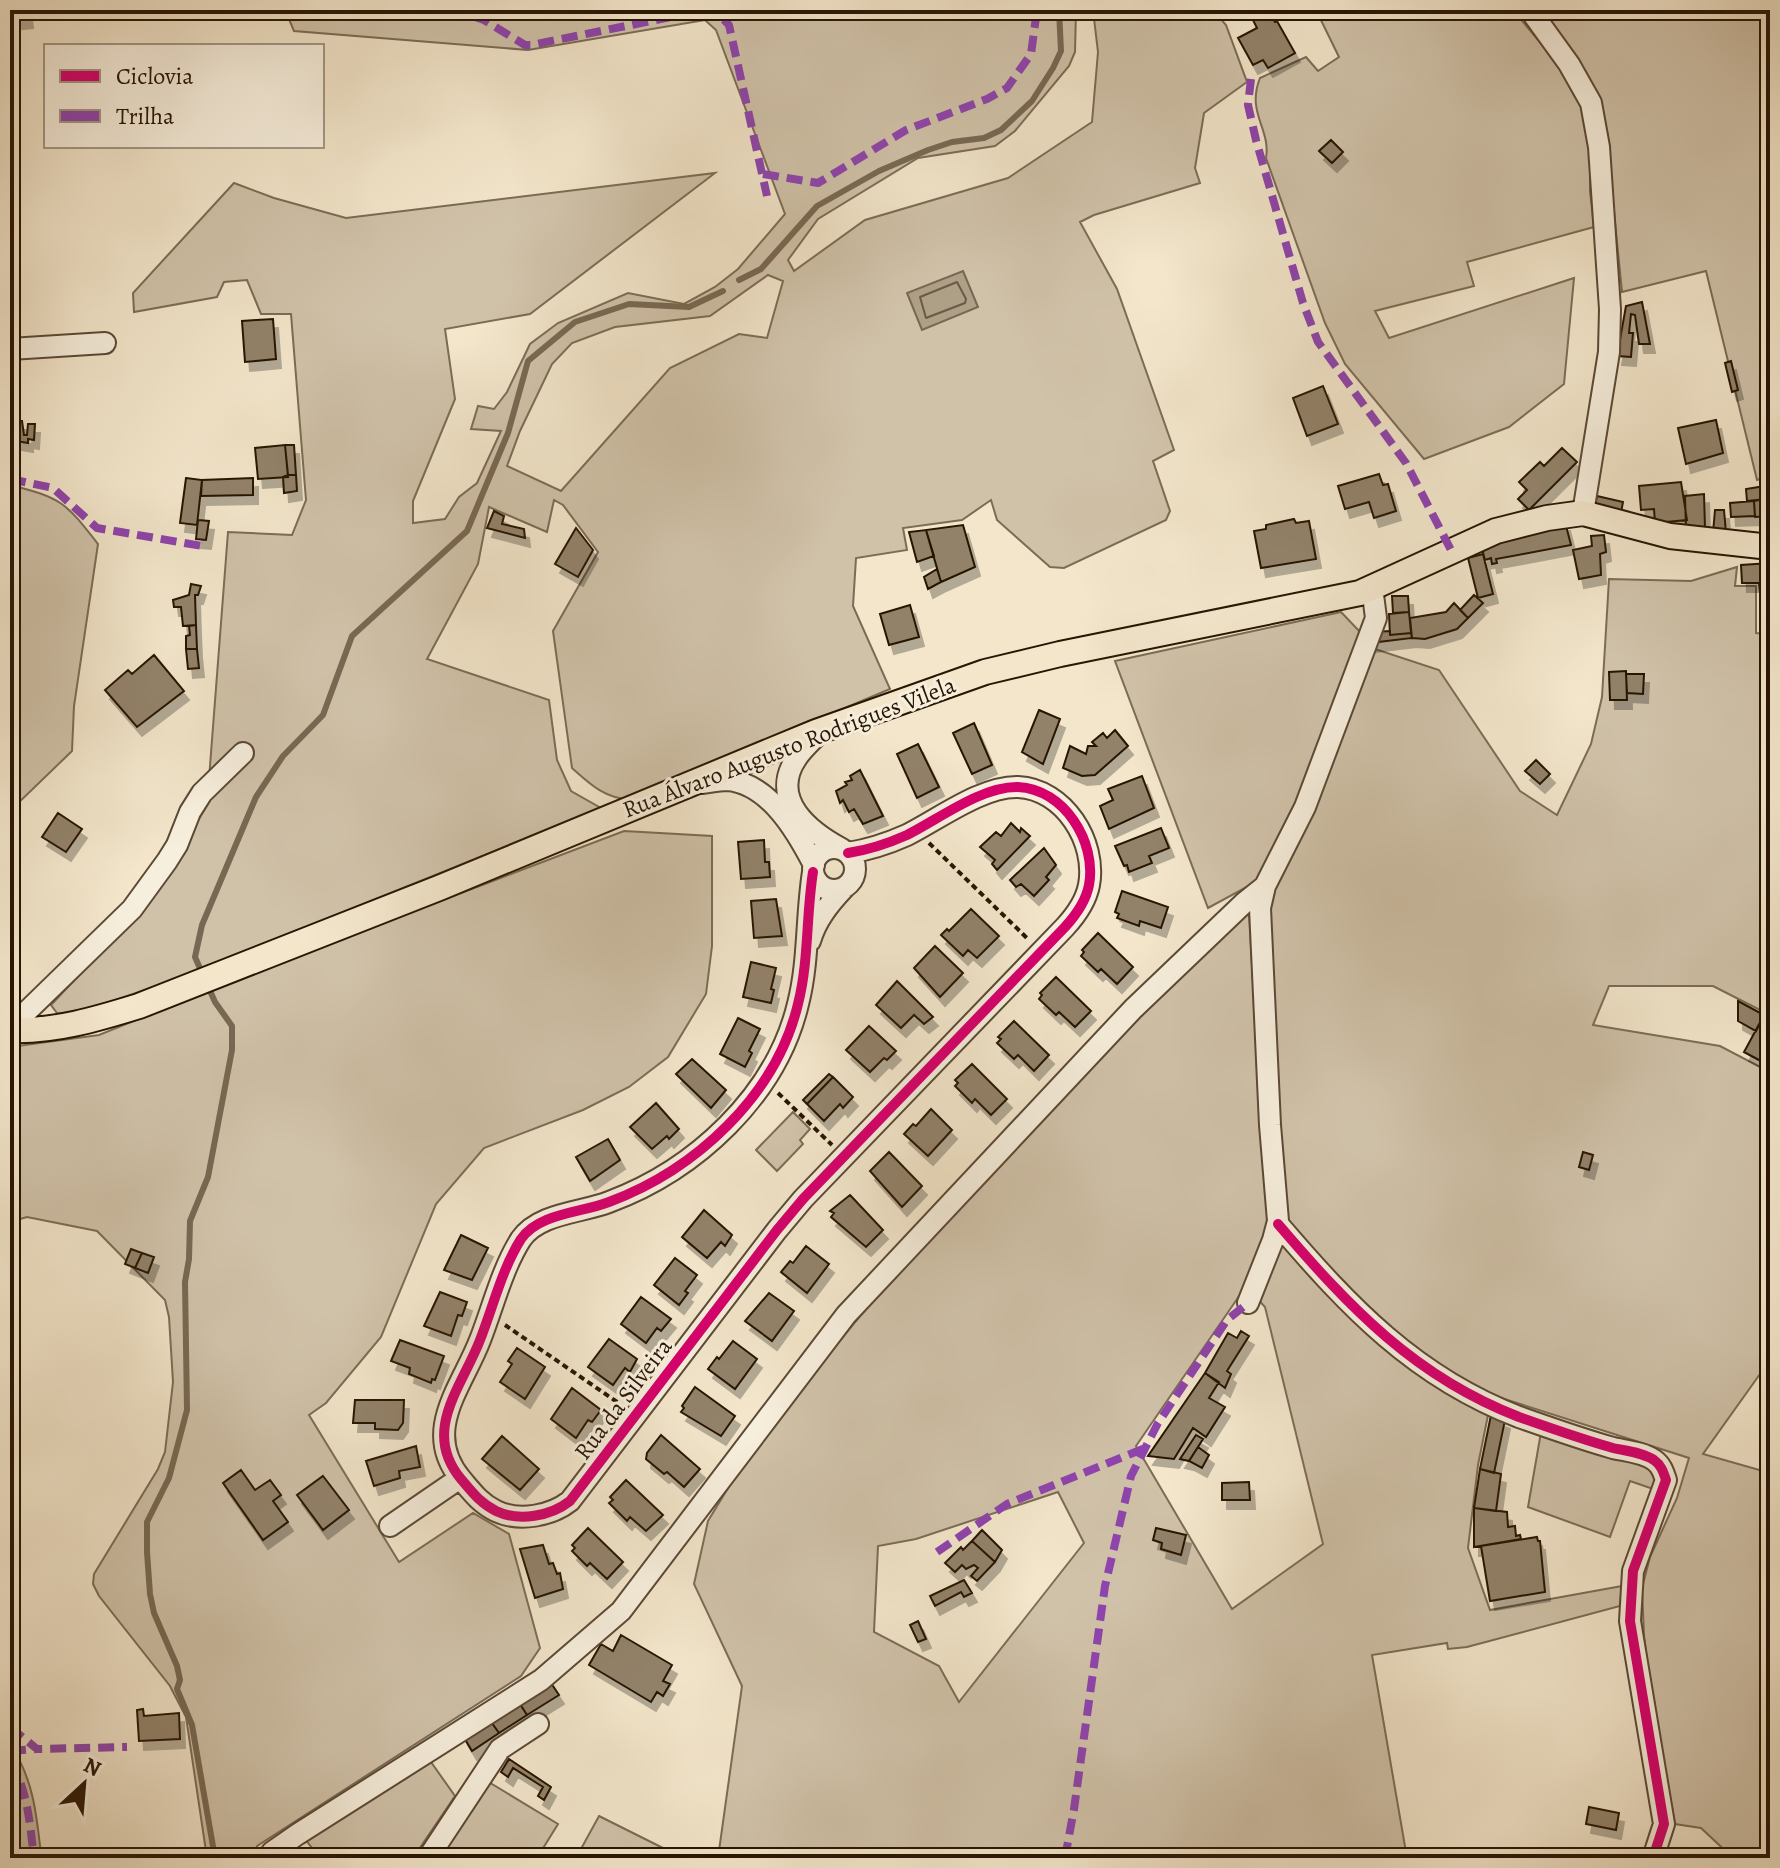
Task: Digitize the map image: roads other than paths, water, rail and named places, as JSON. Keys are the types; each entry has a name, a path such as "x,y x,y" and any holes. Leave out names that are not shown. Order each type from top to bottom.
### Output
{"main road":[{"name":"Rua Álvaro Augusto Rodrigues Vilela","path":"12,1030 58,1027 139,1006 439,888 823,729 985,672 1360,593 1496,531 1523,522 1583,513 1670,536 1770,547"}],"street":[{"path":"1530,10 1569,64 1591,103 1599,147 1610,309 1609,352 1583,513"},
{"path":"10,349 105,343"},
{"path":"1248,1303 1278,1224 1260,908 1265,886 1305,807 1376,618 1372,587"},
{"path":"788,777 795,760 823,729"},
{"path":"12,1030 19,1019 132,909 167,861 202,793 243,753"},
{"path":"757,757 780,764 786,769 788,777 787,791 792,808 819,837 845,851 855,866 849,884 831,890 815,879 813,868 787,817 750,786 749,768 757,757"},
{"path":"690,784 728,780 766,798"},
{"name":"Rua da Silveira","path":"1032,789 1056,800 1066,809 1087,849 1089,886 1076,914 777,1230 570,1501 546,1514 509,1516 479,1501 445,1453 447,1410 469,1367 512,1258 527,1232 544,1221 630,1193 687,1160 737,1115 764,1080 790,1029 798,1005 806,953 808,900 816,858 828,849 845,851 911,832 987,792 1032,789"},
{"name":"Rua da Silveira","path":"806,953 813,930 828,905 911,832"},
{"path":"269,1858 272,1852 288,1850 541,1680 621,1611 846,1315 1133,1009 1265,886"},
{"path":"1278,1224 1365,1318 1441,1380 1519,1417 1612,1448 1647,1456 1662,1467 1666,1480 1633,1571 1630,1621 1664,1824 1653,1858"},
{"path":"390,1526 460,1478"},
{"path":"428,1858 500,1749 538,1724"}],"water":[{"path":"963,271 978,307 922,330 907,293"}],"waterway":[{"path":"739,280 761,269 817,206 879,171 928,150 952,142 984,138 1001,130 1032,101 1053,68 1061,51 1059,10"},
{"path":"202,973 195,957 202,925 256,797 283,756 323,715 352,636 467,531 508,433 528,361 575,322 629,304 689,307 723,291"},
{"path":"207,984 232,1026 232,1050 208,1177 190,1221 185,1282 187,1410 169,1478 147,1522 147,1552 154,1613 177,1666 180,1680 177,1689 192,1725 215,1858"}]}
